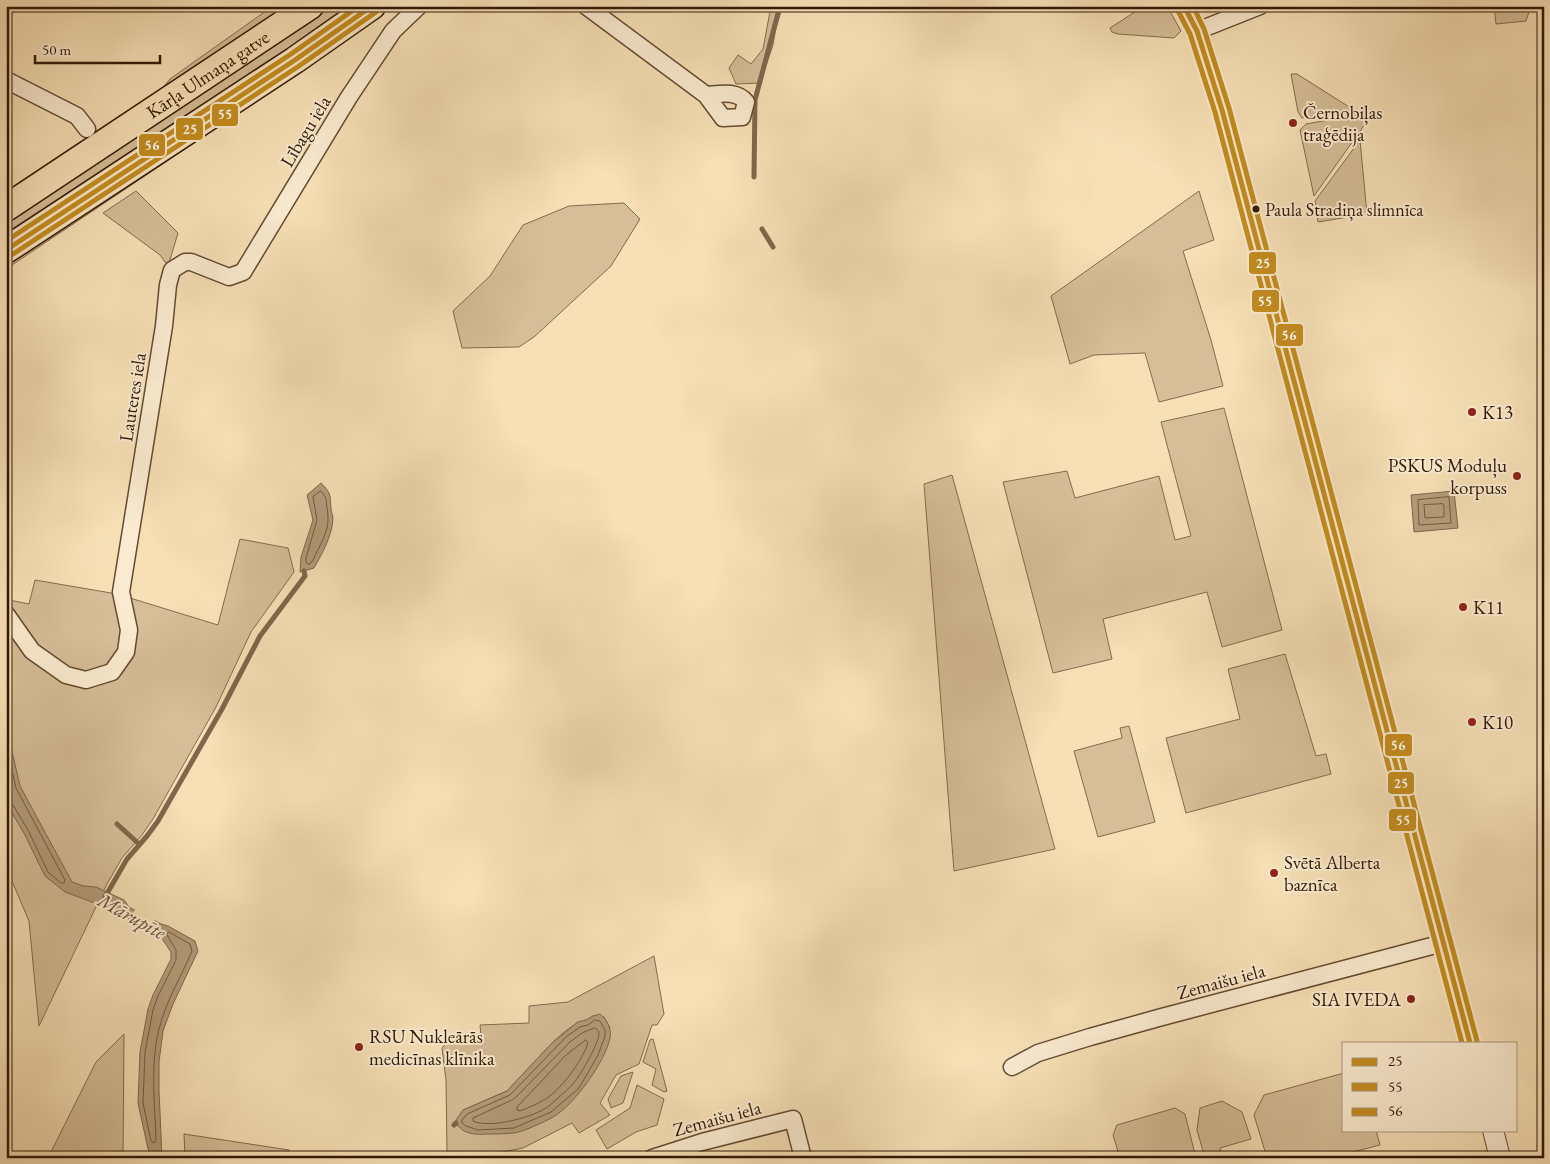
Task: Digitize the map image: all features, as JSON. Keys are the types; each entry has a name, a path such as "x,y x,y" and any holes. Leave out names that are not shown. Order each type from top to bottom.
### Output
{"highway":[{"name":"Kārļa Ulmaņa gatve","path":"6,208 310,6"},
{"name":"Kārļa Ulmaņa gatve","path":"6,250 295,60 372,6"}],"street":[{"name":"Lībagu iela","path":"230,277 243,272 349,97 393,31 419,6"},
{"path":"586,6 706,95"},
{"path":"1184,6 1197,31 1234,154 1470,1042"},
{"path":"1197,31 1260,6"},
{"path":"6,80 77,116 87,129"},
{"name":"Lauteres iela","path":"6,614 32,651 66,675 86,680 112,672 126,652 128,630 121,592 172,270 185,262 192,262 230,277"},
{"name":"Zemaišu iela","path":"1012,1067 1038,1053 1099,1034 1443,943"},
{"name":"Zemaišu iela","path":"652,1158 702,1142 793,1119 804,1158"},
{"path":"1494,1132 1500,1158"}],"shaded area":[{"path":"273,6 287,6 161,90 170,79"},
{"path":"332,6 354,6 6,237 6,221 306,25"},
{"path":"771,6 787,6 781,11 773,45 760,83 736,84 729,68 738,55 751,64 763,49"},
{"path":"1144,6 1167,6 1181,31 1174,38 1112,32 1110,28"},
{"path":"1494,6 1531,6 1526,21 1496,24"},
{"path":"306,68 6,269 6,263"},
{"path":"1291,74 1297,74 1354,110 1302,118 1298,112"},
{"path":"1368,113 1370,117 1314,196 1300,130 1306,124"},
{"path":"1360,140 1367,214 1318,222 1315,201"},
{"path":"136,191 178,233 169,263 165,262 160,255 103,213"},
{"path":"1199,191 1214,240 1183,251 1211,340 1223,386 1159,402 1145,353 1094,355 1070,364 1051,296"},
{"path":"624,203 640,219 611,266 534,337 519,347 462,348 453,311 490,276 523,225 569,206"},
{"path":"1224,408 1282,630 1222,647 1207,592 1103,619 1112,659 1053,673 1003,482 1067,471 1075,498 1159,476 1175,540 1191,536 1161,422"},
{"path":"952,475 1055,849 954,871 924,484"},
{"path":"240,539 288,548 294,572 251,632 216,707 153,819 122,858 107,884 39,1026 29,921 6,867 6,593 9,600 29,604 35,580 117,594 218,625"},
{"path":"1285,654 1316,756 1326,754 1331,774 1186,813 1166,738 1240,719 1228,669"},
{"path":"1129,726 1155,822 1098,837 1074,751 1122,738 1120,728"},
{"path":"654,956 664,1014 657,1025 652,1025 639,1064 616,1075 600,1103 610,1115 579,1133 572,1123 523,1148 471,1158 455,1158 447,1151 446,1080 442,1048 451,1038 481,1036 480,1025 529,1023 529,1006 568,1002","holes":["593,1016 604,1017 610,1028 457,1126 463,1110 507,1091 563,1033 578,1022"]},
{"path":"124,1034 123,1158 48,1158 96,1062"},
{"path":"653,1039 667,1091 664,1092 652,1085 656,1069 643,1062 650,1040"},
{"path":"633,1072 623,1103 611,1108 608,1099 621,1076"},
{"path":"1342,1074 1342,1132 1377,1132 1380,1145 1336,1158 1267,1158 1254,1115 1264,1095"},
{"path":"637,1085 664,1099 657,1125 636,1132 607,1149 596,1130 630,1108"},
{"path":"1222,1101 1242,1112 1251,1139 1220,1148 1222,1158 1205,1158 1197,1130 1200,1108"},
{"path":"1175,1108 1185,1114 1196,1158 1120,1158 1113,1135 1117,1125"},
{"path":"184,1134 289,1150 288,1158 185,1158"}],"water":[{"path":"321,483 330,497 333,519 331,532 314,568 300,572 301,557 313,520 307,495"},
{"path":"1454,491 1458,528 1414,532 1411,495"},
{"name":"Mārupīte","path":"6,725 20,786 72,882 96,887 124,900 129,907 195,941 198,951 173,1004 163,1031 159,1062 162,1158 150,1158 138,1103 140,1052 148,1009 171,959 171,952 161,937 111,909 65,892 45,876 24,833 6,803"},
{"path":"600,1014 610,1028 607,1048 588,1082 561,1111 539,1124 514,1133 478,1134 468,1133 460,1128 456,1120 463,1110 507,1091 552,1043 578,1022"}],"pier":[{"path":"136,908 155,919 148,932 128,922"}],"waterway":[{"path":"754,177 755,100 780,6"},
{"path":"762,229 773,247"},
{"name":"Mārupīte","path":"105,897 127,859 158,821 222,709 260,636 305,576 304,571"},
{"path":"117,824 139,844"}],"transit line":[{"name":"56","path":"6,241 291,54 359,6"},
{"name":"25","path":"6,250 295,60 372,6"},
{"name":"25","path":"1184,6 1197,31 1222,110 1470,1042"},
{"name":"56","path":"1193,6 1204,29 1229,108 1477,1041"},
{"name":"55","path":"1177,9 1190,34 1215,112 1462,1042"},
{"name":"55","path":"10,256 299,66 376,12"}],"place":[{"name":"Černobiļas traģēdija","path":"1293,123"},
{"name":"Paula Stradiņa slimnīca","path":"1256,209"},
{"name":"K13","path":"1472,412"},
{"name":"PSKUS Moduļu korpuss","path":"1517,476"},
{"name":"K11","path":"1463,607"},
{"name":"K10","path":"1472,722"},
{"name":"Svētā Alberta baznīca","path":"1274,873"},
{"name":"SIA IVEDA","path":"1411,999"},
{"name":"RSU Nukleārās medicīnas klīnika","path":"359,1047"}]}
